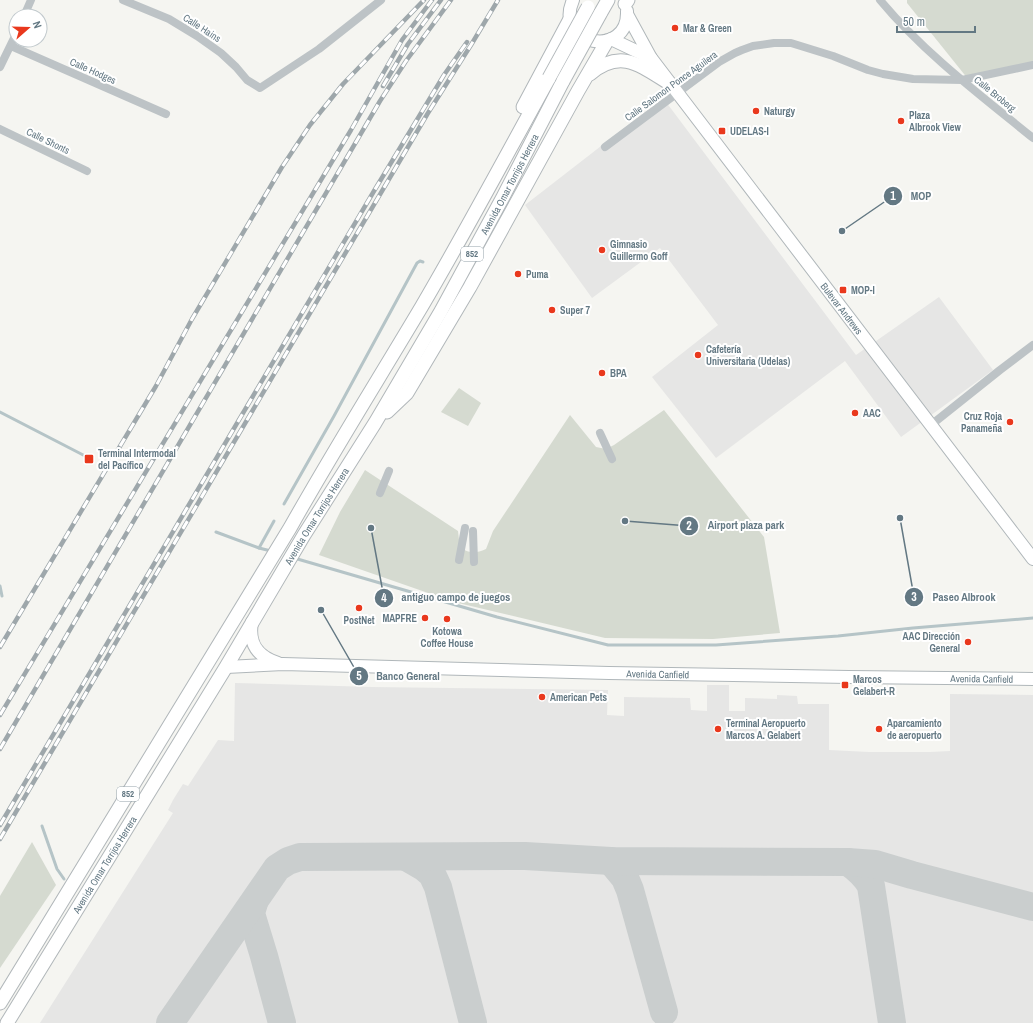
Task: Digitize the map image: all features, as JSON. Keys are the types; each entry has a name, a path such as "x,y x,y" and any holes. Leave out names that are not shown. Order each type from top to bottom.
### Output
{"main road":[{"name":"Avenida Omar Torrijos Herrera","path":"0,1003 290,528 320,474 426,299 545,75 592,0"},
{"name":"Avenida Omar Torrijos Herrera","path":"7,1023 226,668 304,535 375,423 448,298 503,197 563,81 608,0"},
{"path":"375,423 407,393 470,287 578,91 609,40 618,34 623,27 626,5"},
{"name":"Bulevar Andrews","path":"626,5 651,58 1033,558"},
{"path":"545,75 569,7"},
{"name":"Bulevar Andrews","path":"569,7 575,30 584,38 596,42 609,40 651,58"},
{"path":"587,76 596,68 604,64 624,60 636,64 675,89"},
{"path":"545,75 548,68 555,65 567,67 576,75 578,91"},
{"path":"252,622 252,638 256,648 268,659 283,664"},
{"path":"226,668 283,664"},
{"name":"Avenida Canfield","path":"283,664 616,673 1033,679"}],"street":[{"name":"Calle Hains","path":"123,0 169,19 197,36 221,53 247,80 260,88 319,49 382,0"},
{"name":"Calle Broberg","path":"880,0 913,36 962,80 1033,138"},
{"name":"Calle Salomon Ponce Aguilera","path":"605,147 675,89 735,53 753,46 774,43 791,43 833,56 868,70 913,79 962,80 1033,65"},
{"path":"0,67 10,48"},
{"name":"Calle Hodges","path":"16,48 166,114"},
{"name":"Calle Shonts","path":"0,129 87,171"},
{"path":"931,425 1033,345"},
{"path":"600,433 612,459"},
{"path":"380,492 389,471"},
{"path":"459,560 465,528"},
{"path":"473,531 474,562"}],"shaded area":[{"path":"907,0 1033,0 1033,67 968,79 907,3"},
{"path":"663,98 856,355 939,297 993,370 901,437 845,361 716,458 652,377 718,325 660,248 592,298 525,205"},
{"path":"459,388 481,403 468,426 441,412"},
{"path":"664,410 764,537 780,633 713,639 605,638 454,602 319,555 340,512 365,470 458,531 460,548 470,552 479,552 486,549 493,531 570,415 596,447 606,449"},
{"path":"235,683 372,687 608,690 607,715 624,716 624,697 690,698 691,710 707,711 707,685 729,685 729,711 745,711 745,698 777,699 777,695 797,696 798,704 829,704 829,750 869,752 950,751 950,694 1033,695 1033,1023 40,1023 173,813 168,810 183,784 188,786 218,740 234,741"},
{"path":"32,842 56,885 0,968 0,896"}],"waterway":[{"path":"284,504 334,416 417,263 420,261 423,262"},
{"path":"0,412 89,458"},
{"path":"259,548 274,521"},
{"path":"216,532 271,551"},
{"path":"294,558 497,617 608,645 716,645 838,636 1033,618"},
{"path":"0,586 2,596"},
{"path":"42,826 57,869 64,879"}],"taxiway":[{"path":"170,1023 277,868 288,861 300,857 525,856 611,861 848,862 875,864 1033,907"},
{"path":"406,857 432,874 438,887 473,1023"},
{"path":"611,861 625,878 630,890 664,1012"},
{"path":"848,862 867,879 871,886 892,1023"},
{"path":"254,903 251,913 282,1023"}],"railway":[{"path":"0,647 156,386 192,319 282,167 310,125 343,84 424,0"},
{"path":"0,715 351,130 402,40 432,0"},
{"path":"383,86 408,44 441,0"},
{"path":"0,749 380,101 406,61 451,0"},
{"path":"0,839 428,113 498,0"},
{"path":"0,825 374,191 444,75 467,42"}],"place":[{"name":"Mar & Green","path":"675,28"},
{"name":"Naturgy","path":"756,111"},
{"name":"Plaza Albrook View","path":"901,121"},
{"name":"UDELAS-I","path":"722,131"},
{"name":"MOP","path":"842,231"},
{"name":"Gimnasio Guillermo Goff","path":"602,250"},
{"name":"Puma","path":"518,274"},
{"name":"MOP-I","path":"843,290"},
{"name":"Super 7","path":"552,310"},
{"name":"Cafetería Universitaria (Udelas)","path":"698,355"},
{"name":"BPA","path":"602,373"},
{"name":"AAC","path":"855,413"},
{"name":"Cruz Roja Panameña","path":"1010,422"},
{"name":"Terminal Intermodal del Pacífico","path":"89,459"},
{"name":"Paseo Albrook","path":"900,518"},
{"name":"Airport plaza park","path":"625,521"},
{"name":"antiguo campo de juegos","path":"371,528"},
{"name":"PostNet","path":"359,608"},
{"name":"Banco General","path":"321,610"},
{"name":"MAPFRE","path":"425,618"},
{"name":"Kotowa Coffee House","path":"447,619"},
{"name":"AAC Dirección General","path":"968,642"},
{"name":"Marcos Gelabert-R","path":"845,685"},
{"name":"American Pets","path":"542,697"},
{"name":"Terminal Aeropuerto Marcos A. Gelabert","path":"718,729"},
{"name":"Aparcamiento de aeropuerto","path":"879,729"}]}
